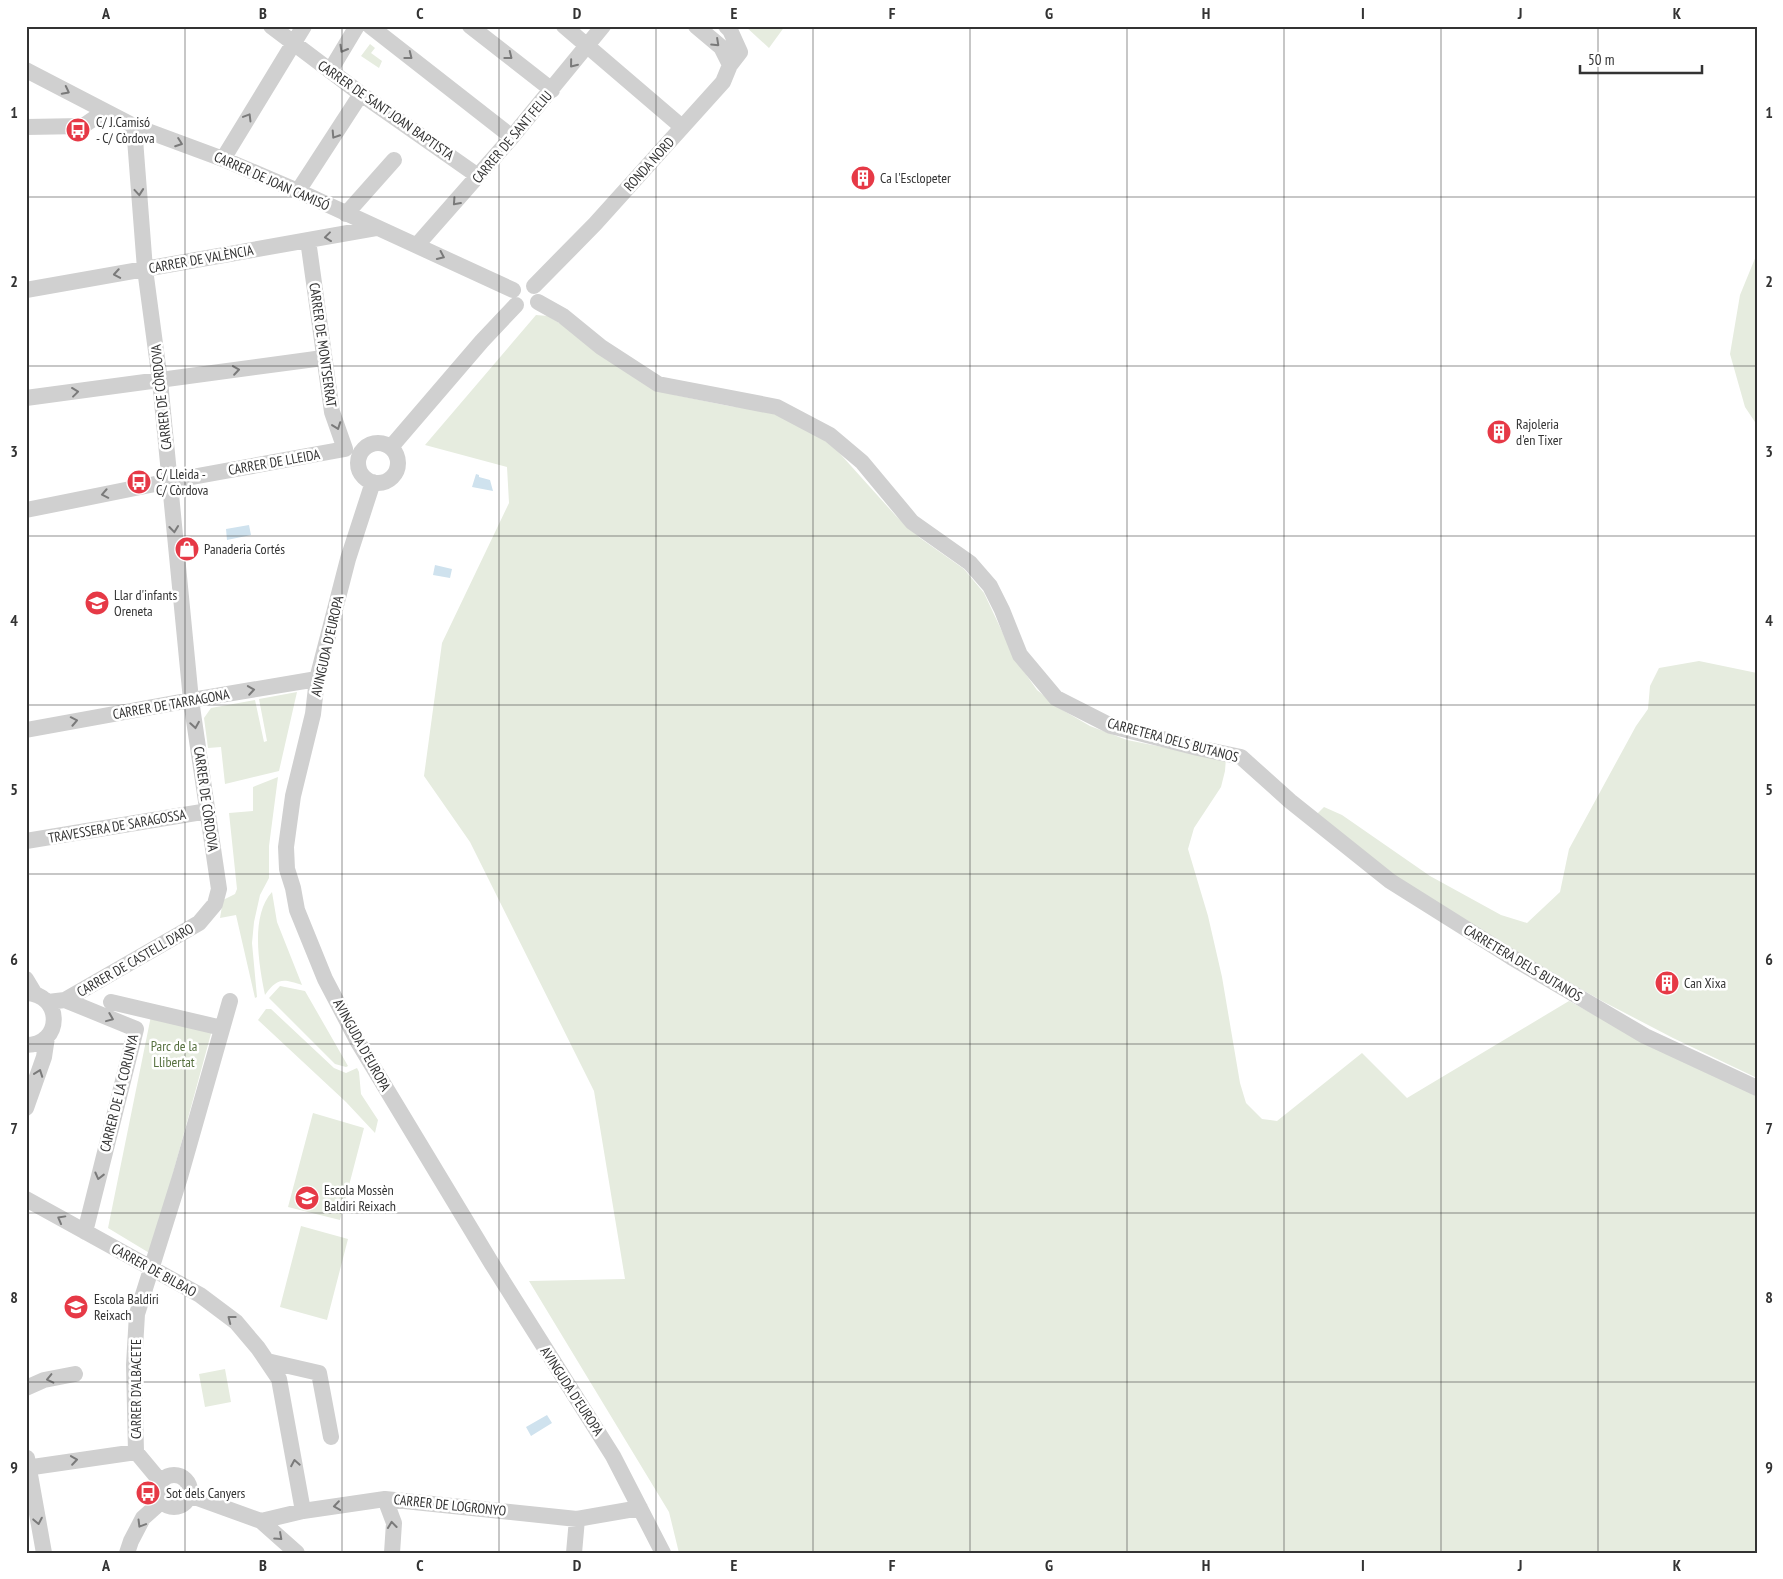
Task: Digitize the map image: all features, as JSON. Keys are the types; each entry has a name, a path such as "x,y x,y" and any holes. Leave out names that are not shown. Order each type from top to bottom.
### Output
{"street":[{"name":"CARRER DE SANT JOAN BAPTISTA","path":"270,26 361,94 478,176"},
{"path":"224,159 304,26"},
{"path":"330,71 356,26"},
{"path":"370,26 512,137"},
{"path":"470,26 552,90"},
{"path":"564,26 682,127"},
{"name":"CARRER DE SANT FELIU","path":"417,245 552,90 603,26"},
{"path":"696,26 722,46 735,59"},
{"path":"726,26 730,30 735,59"},
{"name":"RONDA NORD","path":"536,294 562,258 723,82 735,59"},
{"name":"CARRER DE JOAN CAMISÓ","path":"26,70 134,126 224,159 417,245 514,298"},
{"path":"298,191 361,94"},
{"path":"26,126 83,126 105,111"},
{"name":"CARRER DE CÒRDOVA","path":"134,126 145,269 160,381 191,700 219,889 215,904"},
{"path":"346,214 394,160"},
{"name":"CARRER DE VALÈNCIA","path":"26,290 334,237 376,228"},
{"name":"CARRER DE MONTSERRAT","path":"308,240 332,412 353,452"},
{"path":"391,447 492,330 514,298 518,285 524,283 536,294 532,308 528,309 520,308 514,298"},
{"name":"CARRETERA DELS BUTANOS","path":"536,294 601,347 658,384 777,408 830,435 862,462 912,522 970,563 990,586 1020,655 1056,698 1111,726 1198,748 1241,756 1290,801 1390,881 1511,957 1645,1036 1757,1088"},
{"path":"26,398 324,358"},
{"path":"375,443 391,447 398,460 396,472 388,481 382,483 366,479 353,452 375,443"},
{"name":"CARRER DE LLEIDA","path":"26,510 170,481 353,452"},
{"name":"AVINGUDA D'EUROPA","path":"374,482 348,559 317,679 313,714 293,796 286,847 287,869 297,910 325,979 362,1049 487,1256 613,1456 663,1553"},
{"name":"CARRER DE TARRAGONA","path":"26,730 317,679"},
{"name":"TRAVESSERA DE SARAGOSSA","path":"26,842 208,811"},
{"name":"CARRER DE CASTELL D'ARO","path":"36,996 65,1000 199,923 215,904"},
{"path":"26,979 36,996 53,1012 54,1020 52,1031 47,1037 36,1044 26,1045"},
{"name":"CARRER DE LA CORUNYA","path":"65,1000 136,1028 85,1232"},
{"path":"150,1268 180,1177 230,1001"},
{"path":"111,1002 222,1028"},
{"path":"26,1108 44,1057 47,1037"},
{"name":"CARRER DE BILBAO","path":"26,1199 200,1296 236,1322 267,1361 279,1380 303,1511"},
{"name":"CARRER D'ALBACETE","path":"136,1452 134,1366 137,1314 150,1268"},
{"path":"267,1361 319,1373 331,1437"},
{"path":"26,1388 44,1380 75,1374"},
{"path":"44,1553 27,1464 136,1452 161,1482"},
{"path":"170,1476 182,1477 188,1483 189,1495 185,1502 177,1506 168,1505 162,1501 158,1493 161,1482 170,1476"},
{"path":"189,1495 261,1521 297,1553"},
{"path":"385,1499 394,1523 392,1553"},
{"name":"CARRER DE LOGRONYO","path":"261,1521 303,1511 385,1499 577,1519 640,1508"},
{"path":"127,1553 143,1518 162,1501"},
{"path":"574,1553 577,1519"}],"green space":[{"path":"745,26 785,26 769,48"},
{"path":"370,44 375,48 371,53 382,61 379,68 361,56"},
{"path":"1757,246 1757,425 1745,407 1730,354 1740,295 1756,256"},
{"path":"536,315 548,316 675,395 765,411 794,419 834,447 896,516 920,538 964,569 984,593 1015,659 1037,690 1059,708 1090,726 1127,740 1226,758 1221,787 1194,828 1188,849 1208,916 1222,977 1240,1083 1246,1103 1262,1119 1277,1121 1362,1053 1407,1098 1569,1001 1673,1057 1757,1096 1757,1553 679,1553 669,1512 529,1281 625,1279 594,1091 470,842 424,776 442,643 509,503 507,467 425,445"},
{"path":"1699,661 1757,673 1757,1078 1673,1038 1602,1001 1532,961 1400,881 1316,815 1324,807 1342,815 1430,876 1501,915 1527,923 1560,892 1569,849 1636,726 1648,709 1650,686 1659,668"},
{"path":"297,692 279,771 225,784 221,747 208,748 204,718 211,708 255,700 264,742 267,741 259,699"},
{"path":"278,777 269,846 269,878 260,895 254,922 252,943 257,997 255,998 236,915 220,918 223,900 235,894 237,889 229,813 253,811 253,787"},
{"path":"272,892 277,922 302,985 285,981 277,982 265,995 260,970 259,927 265,902"},
{"path":"280,986 305,991 348,1066 335,1064 269,998"},
{"path":"266,1009 271,1009 334,1068 346,1073 357,1068 361,1094 378,1120 375,1133 346,1102 258,1020"},
{"name":"Parc de la Llibertat","path":"151,1016 212,1030 151,1254 108,1228"},
{"path":"313,1113 364,1128 340,1220 288,1207"},
{"path":"301,1226 348,1239 327,1320 280,1307"},
{"path":"225,1369 231,1402 205,1407 199,1374"}],"water":[{"path":"476,474 479,477 490,480 493,491 472,487"},
{"path":"249,525 251,535 227,540 226,529"},
{"path":"435,565 452,569 450,578 433,575"},
{"path":"547,1415 552,1423 531,1436 526,1427"}],"place":[{"name":"C/ J.Camisó - C/ Còrdova","path":"78,130"},
{"name":"Ca l'Esclopeter","path":"863,178"},
{"name":"Rajoleria d'en Tixer","path":"1499,432"},
{"name":"C/ Lleida - C/ Còrdova","path":"139,482"},
{"name":"Panaderia Cortés","path":"187,549"},
{"name":"Llar d'infants Oreneta","path":"97,603"},
{"name":"Can Xixa","path":"1667,983"},
{"name":"Escola Mossèn Baldiri Reixach","path":"307,1198"},
{"name":"Escola Baldiri Reixach","path":"76,1307"},
{"name":"Sot dels Canyers","path":"148,1493"}]}
